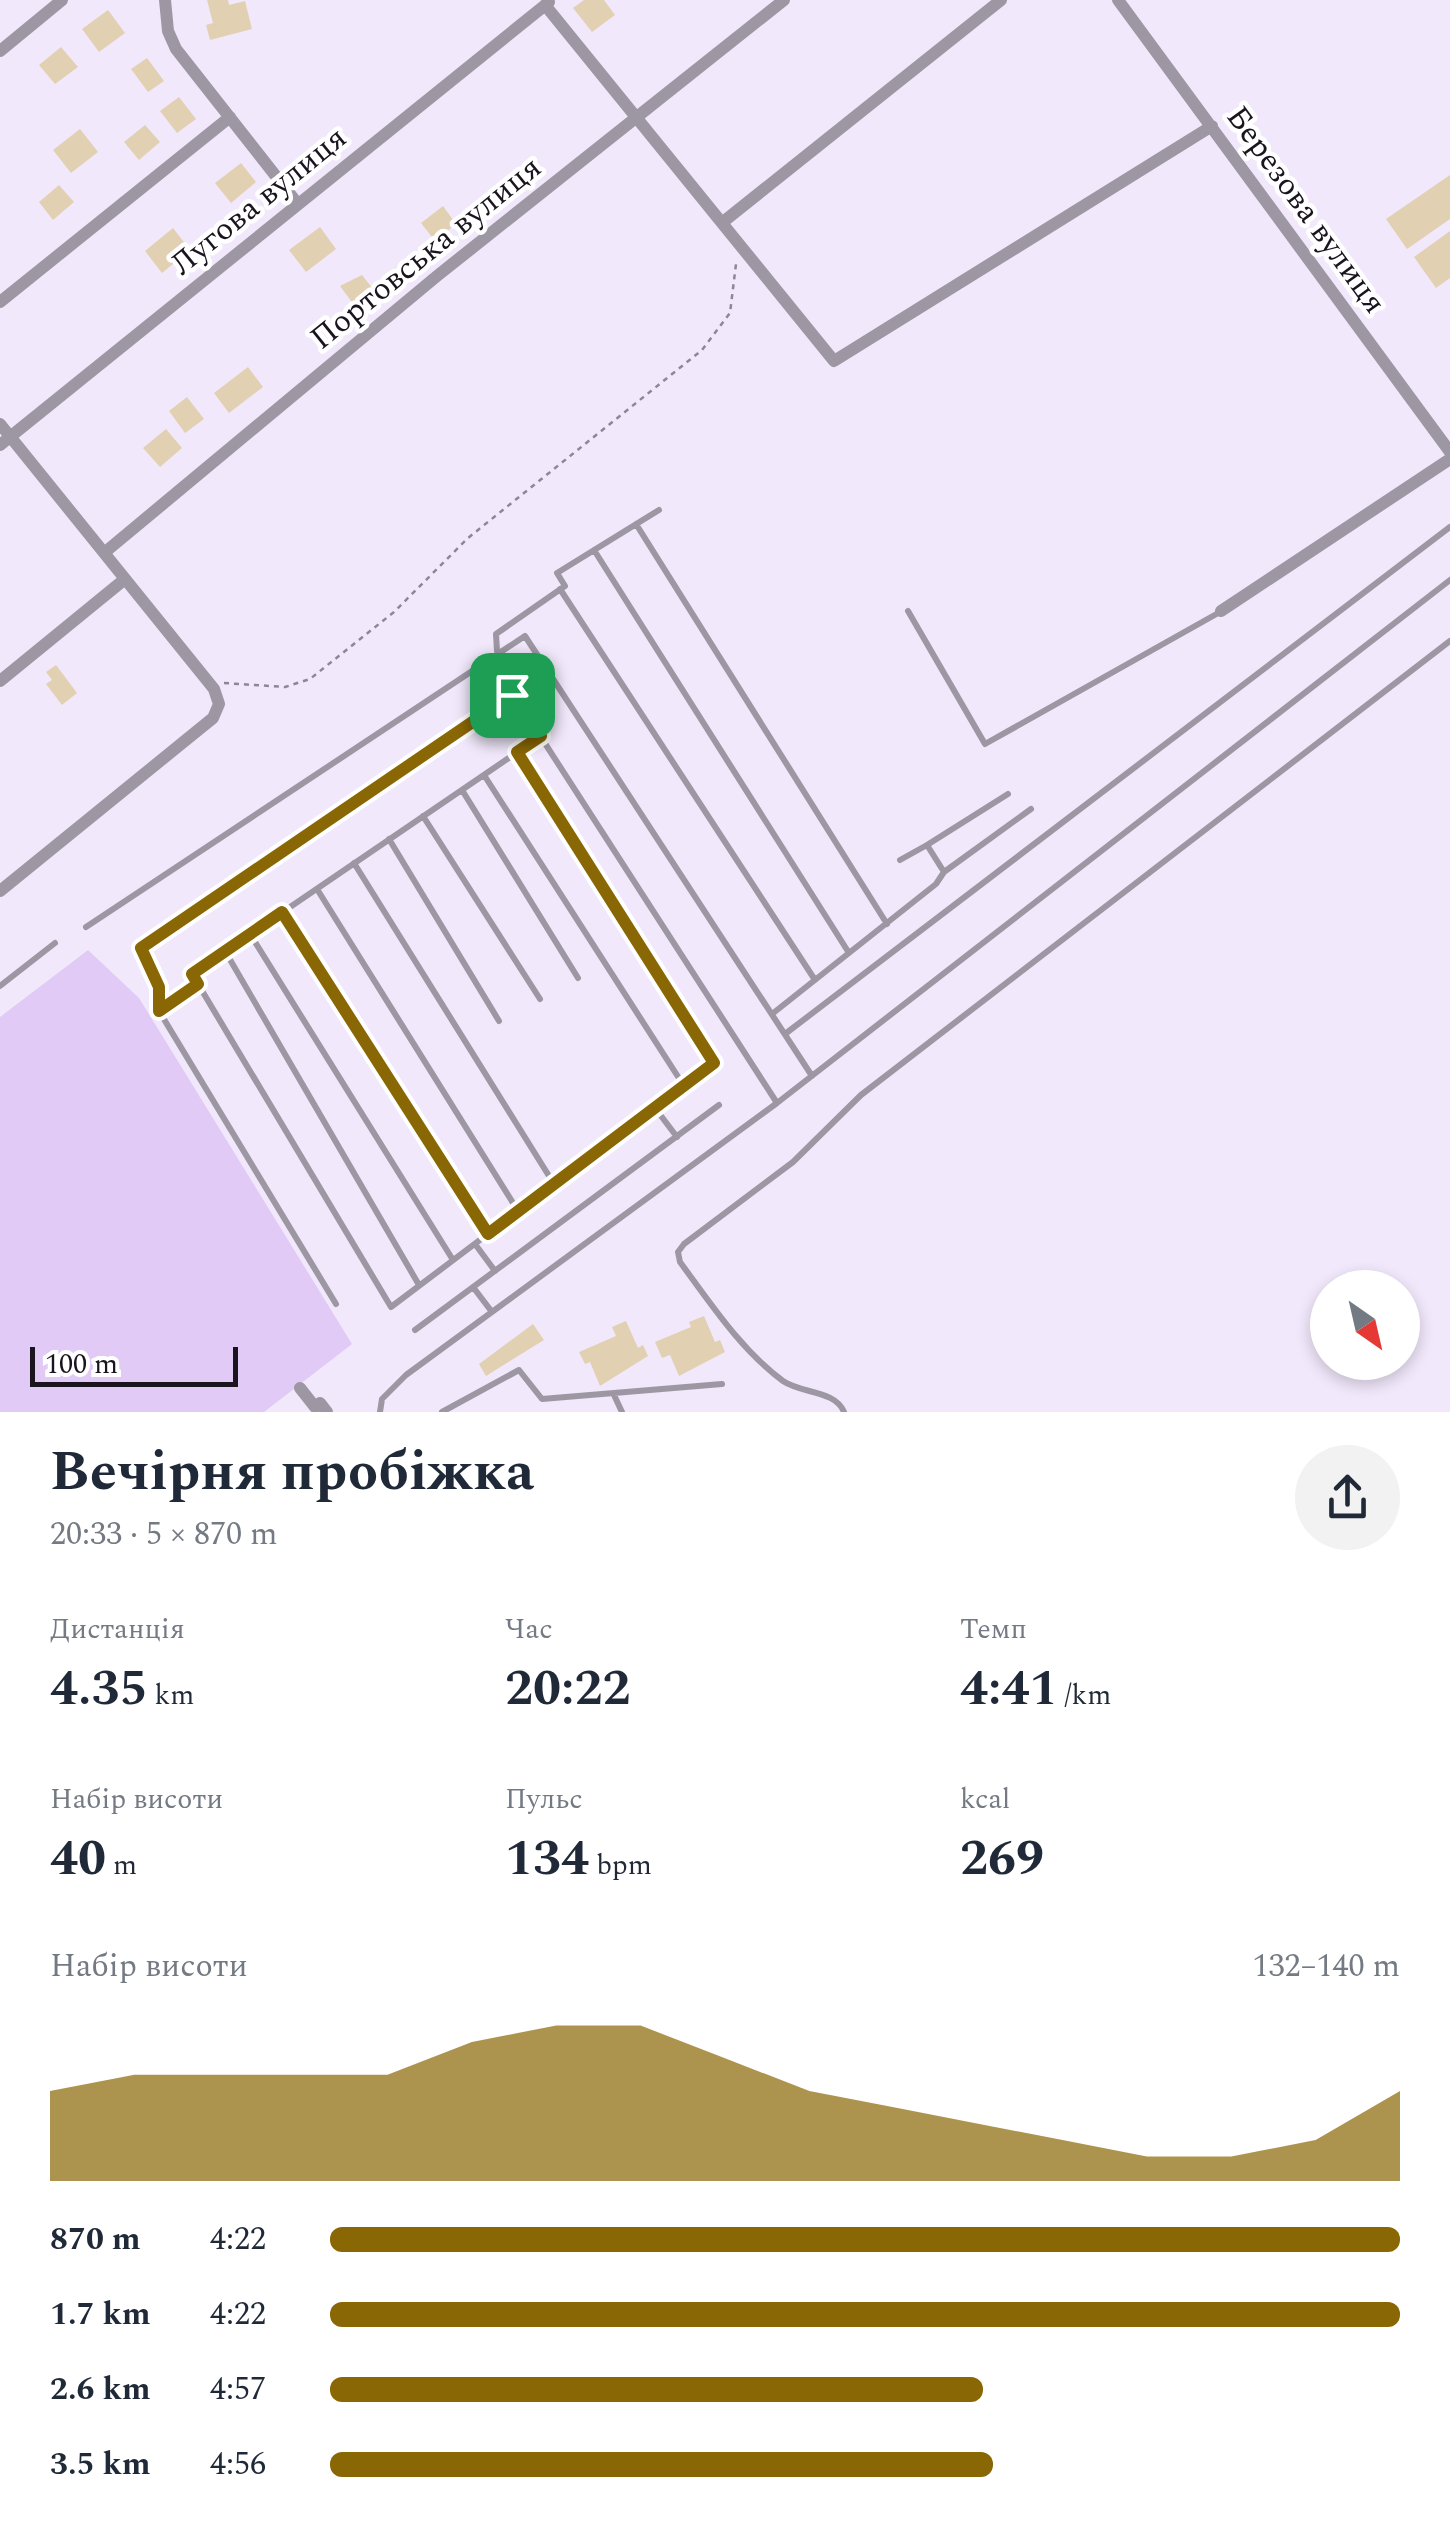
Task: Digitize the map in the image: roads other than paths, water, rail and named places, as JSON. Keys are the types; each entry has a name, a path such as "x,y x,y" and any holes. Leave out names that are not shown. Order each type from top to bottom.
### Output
{"street":[{"path":"0,51 62,0"},
{"path":"165,0 168,31 176,49 297,204"},
{"name":"Портовська вулиця","path":"104,553 422,288 784,0"},
{"path":"723,222 1001,0"},
{"name":"Березова вулиця","path":"1118,0 1450,455"},
{"path":"548,3 834,361 1212,126"},
{"name":"Лугова вулиця","path":"5,441 548,3"},
{"path":"0,302 230,118"},
{"path":"0,424 5,441 104,553 214,689 219,704 213,718 0,891"},
{"path":"1221,611 1450,455"},
{"path":"0,681 125,579"},
{"path":"300,1388 315,1407 320,1403 327,1412"}],"lane":[{"path":"497,652 496,634 565,586 557,573 659,510"},
{"path":"636,524 887,924"},
{"path":"785,1034 1450,527"},
{"path":"594,550 850,952"},
{"path":"380,1412 382,1398 406,1375 777,1103 1450,580"},
{"path":"560,589 815,980"},
{"path":"908,612 986,744 1221,611"},
{"path":"86,927 497,652 519,638 530,638 812,1076"},
{"path":"844,1412 834,1400 796,1389 752,1354 680,1262 678,1252 684,1244 793,1162 860,1094 1450,641"},
{"path":"336,1304 159,1011 159,987 141,948 503,698 512,695 541,736 777,1103"},
{"path":"517,752 714,1063 391,1307 192,974 317,888 354,864 389,839 462,790 517,752 541,736"},
{"path":"484,775 684,1086"},
{"path":"462,790 578,978"},
{"path":"900,860 1008,794"},
{"path":"772,1014 936,884 944,872 1030,808"},
{"path":"423,816 540,999"},
{"path":"389,839 499,1021"},
{"path":"926,845 944,872"},
{"path":"354,864 554,1184"},
{"path":"317,888 518,1211"},
{"path":"282,912 488,1234"},
{"path":"250,934 453,1260"},
{"path":"0,986 56,943"},
{"path":"226,951 419,1286"},
{"path":"159,1011 198,984"},
{"path":"415,1330 719,1106"},
{"path":"654,1108 676,1137"},
{"path":"474,1244 495,1271"},
{"path":"474,1287 492,1312"},
{"path":"442,1412 519,1370 542,1398 722,1384"},
{"path":"614,1395 622,1412"}]}
